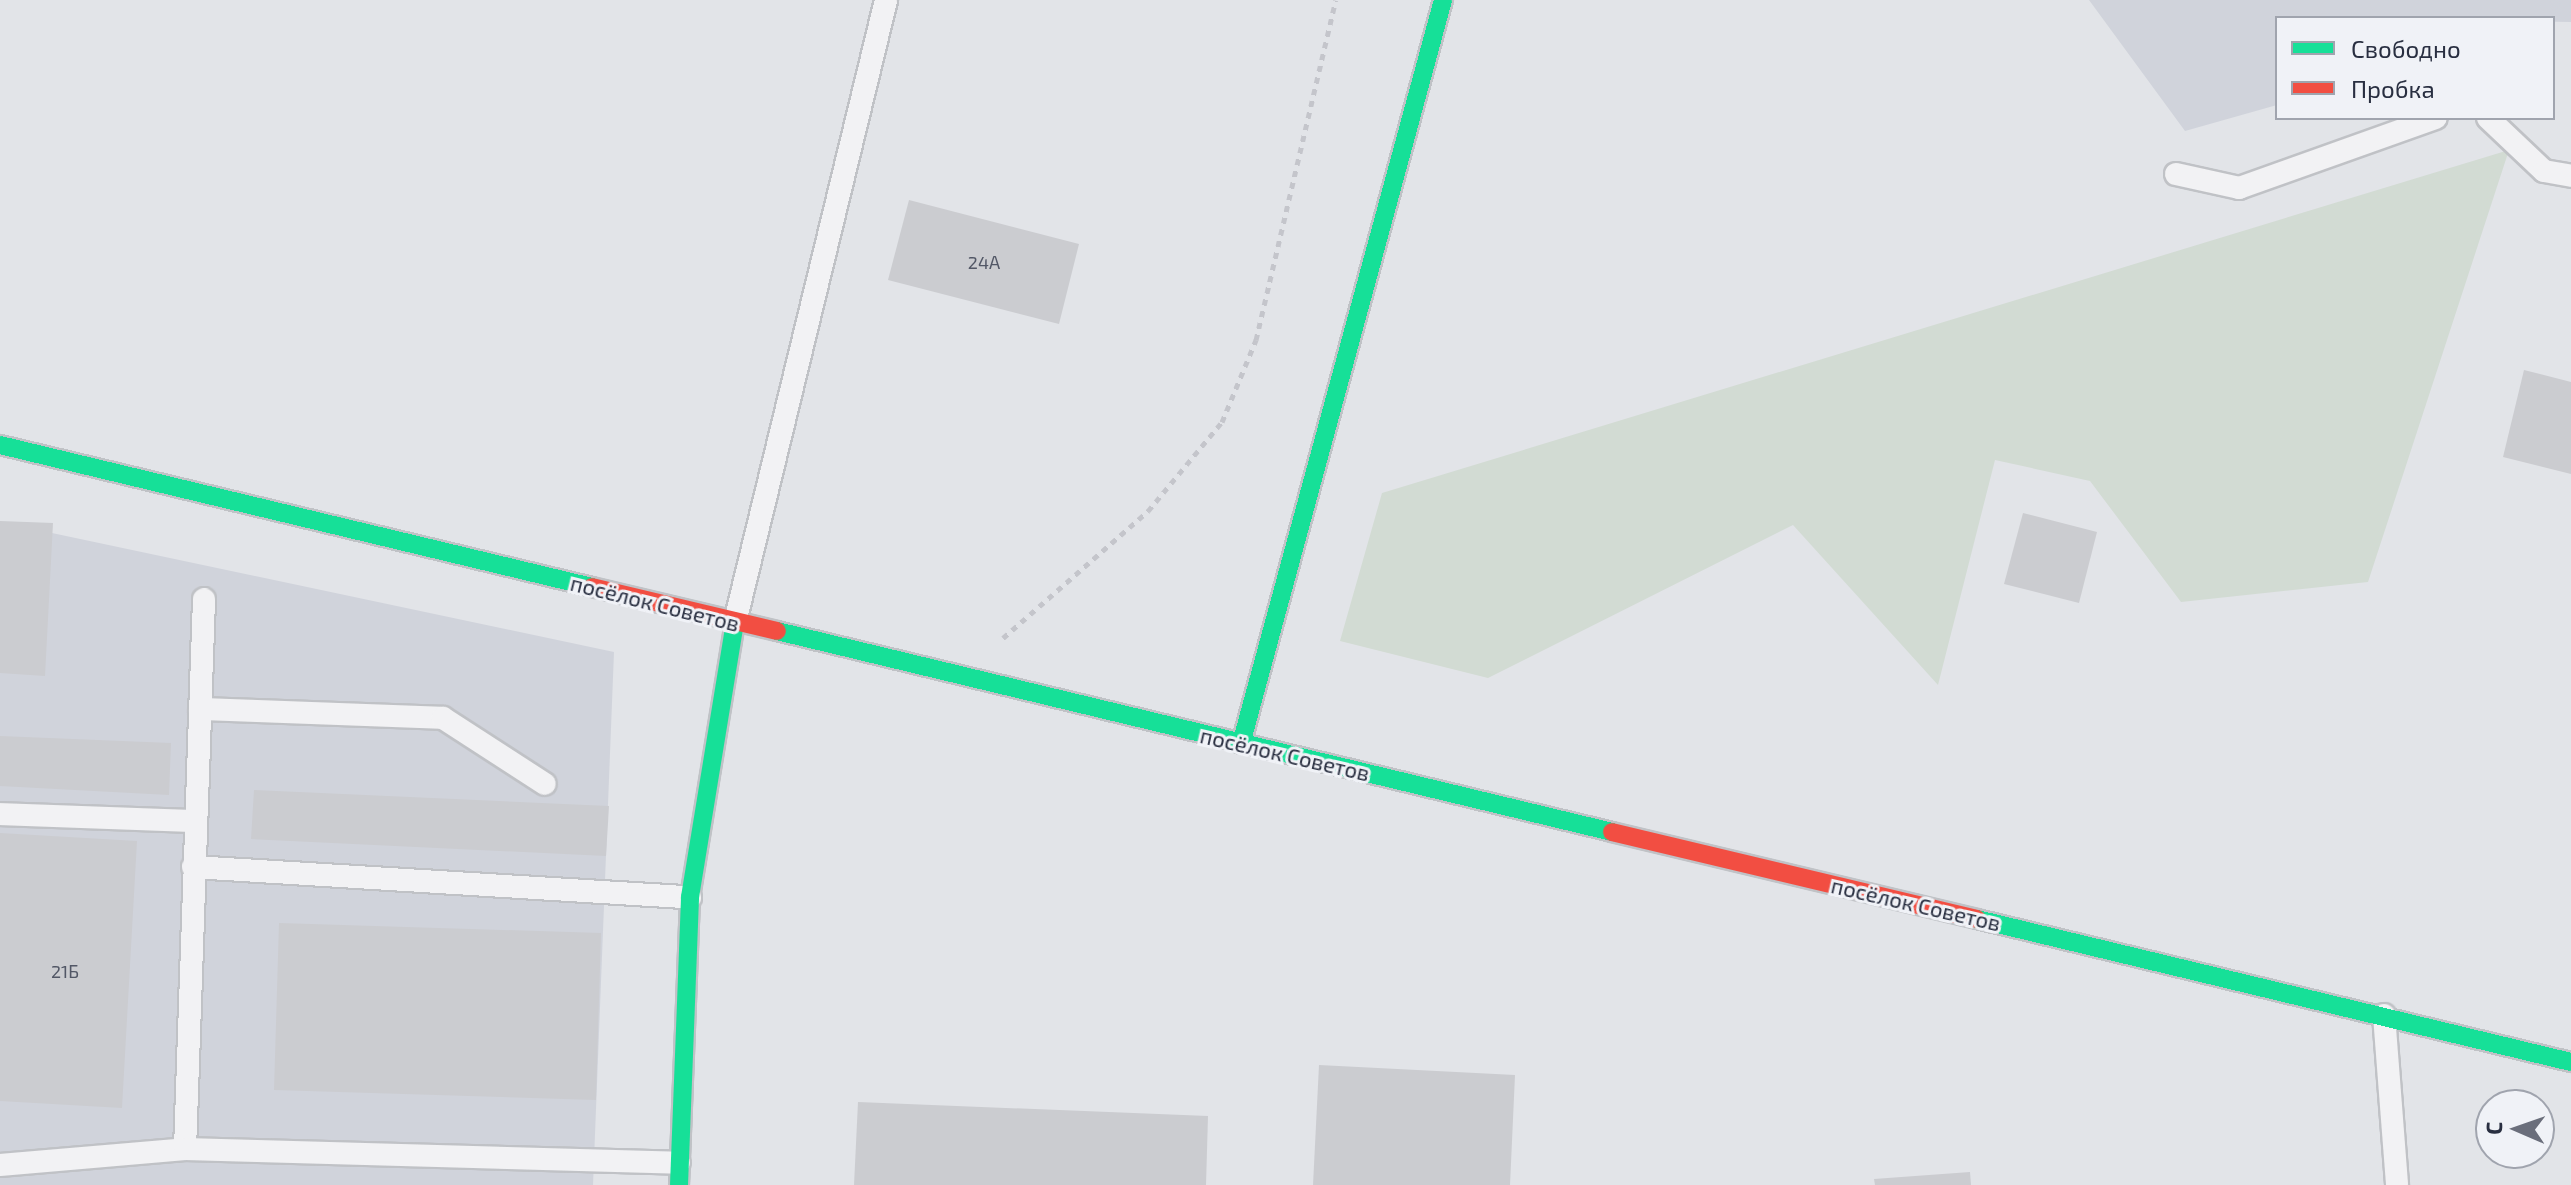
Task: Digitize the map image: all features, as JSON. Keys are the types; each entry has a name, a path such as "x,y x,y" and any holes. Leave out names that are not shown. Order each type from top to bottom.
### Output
{"street":[{"path":"1241,744 1443,0"},
{"name":"посёлок Советов","path":"0,445 2571,1062"},
{"path":"679,1174 690,897 735,622"}],"lane":[{"path":"735,622 886,0"},
{"path":"2176,174 2239,188 2430,120"},
{"path":"2490,120 2544,171 2571,176"},
{"path":"185,1149 204,599"},
{"path":"200,709 443,718 545,784"},
{"path":"0,814 195,821"},
{"path":"193,867 690,897"},
{"path":"2384,1015 2397,1185"},
{"path":"0,1165 185,1149 679,1174"}],"path":[{"path":"961,676 1148,511 1222,422 1256,340 1336,0"}],"shaded area":[{"path":"2089,0 2571,0 2571,22 2555,22 2555,16 2275,16 2275,106 2185,131"},
{"path":"2509,150 2368,582 2181,602 2090,481 1995,460 1938,685 1793,525 1488,678 1340,641 1382,493"},
{"path":"0,522 614,652 593,1185 0,1185"}],"building":[{"path":"909,200 1079,244 1059,324 888,280"},
{"path":"2524,370 2571,382 2571,474 2503,457"},
{"path":"2023,513 2097,532 2079,603 2004,584"},
{"path":"0,521 53,523 45,676 0,673"},
{"path":"0,736 171,743 169,795 0,786"},
{"path":"254,790 609,806 606,856 251,839"},
{"path":"0,833 137,841 122,1108 0,1101"},
{"path":"279,923 601,933 596,1100 274,1090"},
{"path":"1319,1065 1515,1075 1510,1185 1313,1185"},
{"path":"858,1102 1208,1116 1206,1185 854,1185"},
{"path":"1970,1172 1971,1185 1875,1185 1874,1179"}],"traffic: fast":[{"path":"1241,744 1443,0"},
{"path":"0,445 592,587"},
{"path":"679,1185 690,897 735,622"},
{"path":"777,631 1612,832"},
{"path":"1977,919 2571,1062"}],"traffic: jam":[{"path":"592,587 777,631"},
{"path":"1612,832 1977,919"}]}
